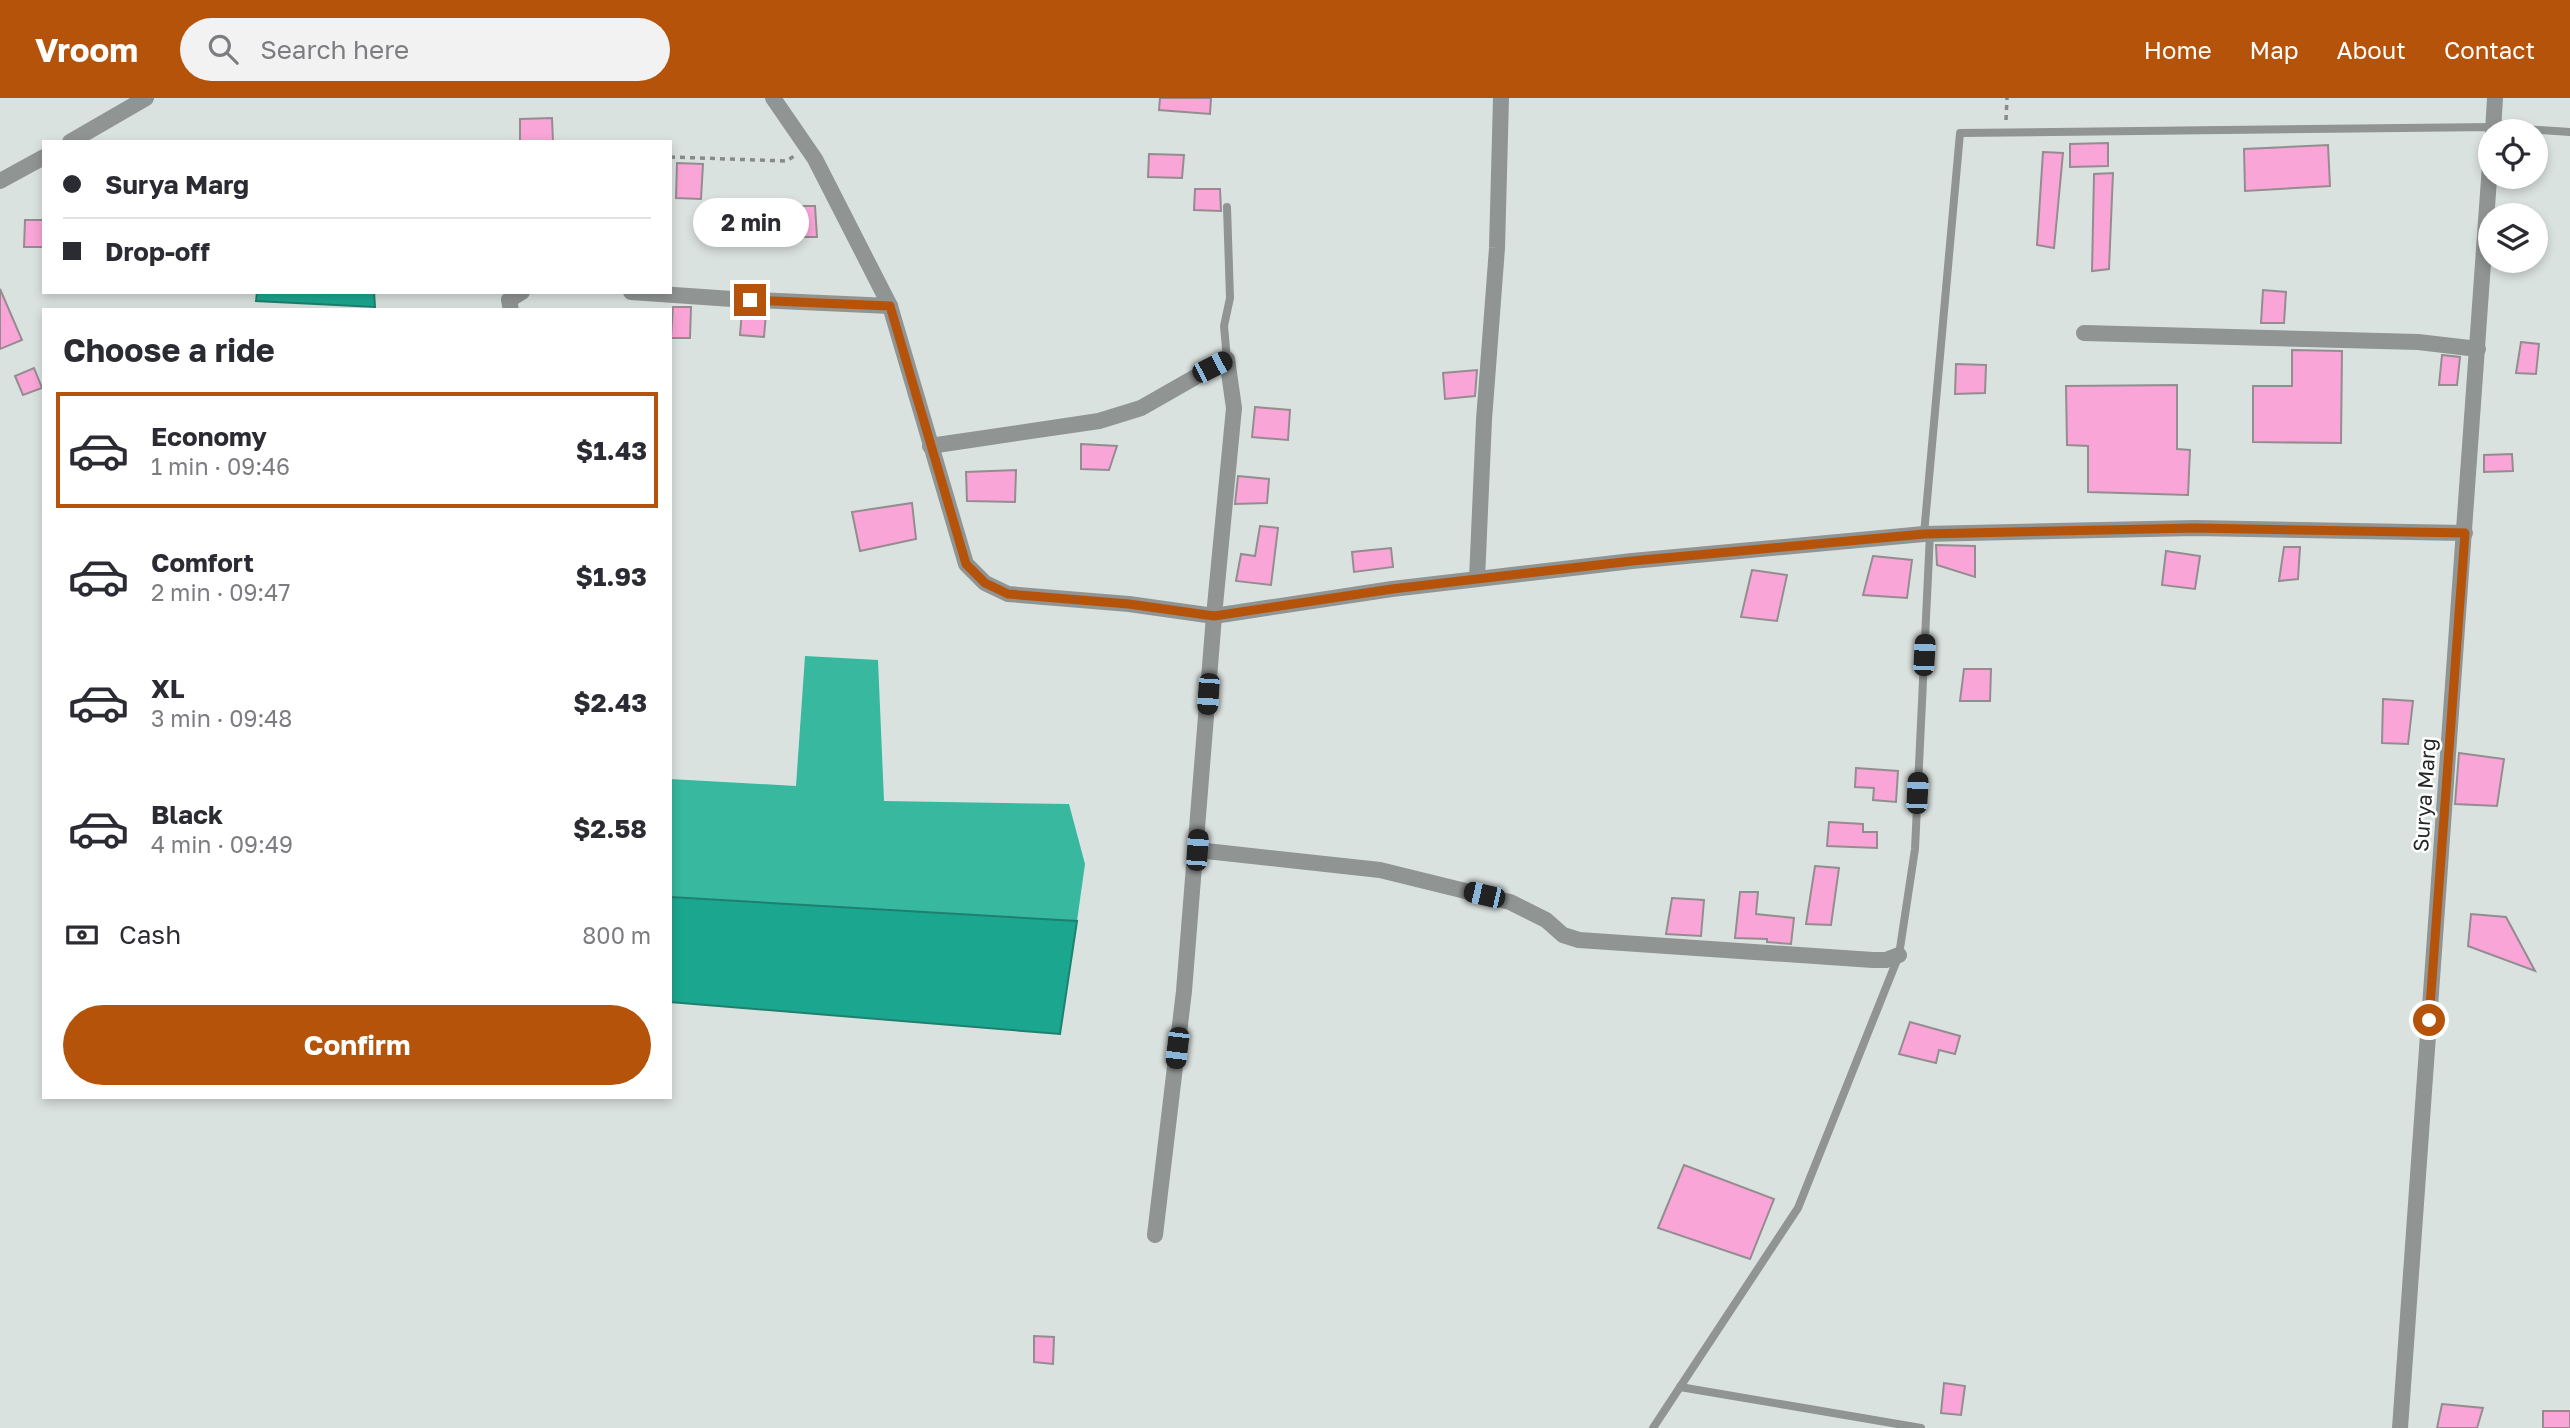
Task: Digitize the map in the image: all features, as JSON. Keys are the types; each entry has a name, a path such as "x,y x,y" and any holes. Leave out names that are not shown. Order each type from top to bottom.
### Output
{"street":[{"path":"73,140 146,98"},
{"path":"772,98 808,148 890,306 966,564 985,583 1008,594 1129,604 1214,616 1392,589 1646,559 1927,534 2195,528 2465,533"},
{"path":"1477,579 1484,419 1497,248 1501,98"},
{"path":"2494,119 2495,98"},
{"path":"0,181 42,158"},
{"name":"Surya Marg","path":"2400,1428 2488,189"},
{"path":"511,308 509,300 519,294"},
{"path":"660,294 890,306"},
{"path":"2084,333 2418,342 2477,349"},
{"path":"930,446 1099,421 1141,408 1227,359 1234,408 1214,616 1184,991 1155,1235"},
{"path":"1197,850 1380,870 1510,902 1546,920 1563,935 1579,940 1874,960 1886,960 1899,955"}],"lane":[{"path":"1653,1428 1798,1208 1899,955 1915,849 1927,534 1959,133 2478,129"},
{"path":"2548,131 2570,132"},
{"path":"1227,207 1230,298 1224,326 1227,359"},
{"path":"1680,1387 1921,1428"}],"path":[{"path":"2006,133 2007,98"},
{"path":"672,157 787,161 808,148"}],"shaded area":[{"path":"257,294 374,294 375,307 256,301"},
{"path":"805,656 878,660 884,801 1069,804 1085,864 1077,921 672,897 672,779 796,786"},
{"path":"672,897 1077,921 1060,1034 672,1002"}],"building":[{"path":"1160,98 1211,98 1210,114 1159,110"},
{"path":"552,118 553,140 520,140 520,119"},
{"path":"2108,143 2108,166 2070,167 2070,144"},
{"path":"2328,145 2330,186 2245,191 2244,149"},
{"path":"2043,152 2063,153 2054,248 2037,245"},
{"path":"1149,154 1184,155 1182,178 1148,177"},
{"path":"677,163 703,164 701,199 676,198"},
{"path":"2113,173 2109,269 2092,271 2094,174"},
{"path":"1195,189 1220,189 1221,211 1194,210"},
{"path":"796,206 815,206 817,237 797,237"},
{"path":"25,220 42,220 42,247 24,247"},
{"path":"0,289 22,340 0,349"},
{"path":"2263,290 2286,292 2284,323 2261,323"},
{"path":"673,307 691,307 690,338 672,338"},
{"path":"742,310 766,313 764,337 740,335"},
{"path":"2521,342 2539,344 2536,374 2516,373"},
{"path":"2292,350 2342,351 2341,443 2253,442 2253,386 2292,386"},
{"path":"2442,355 2460,357 2457,385 2439,385"},
{"path":"1956,364 1986,365 1985,393 1955,394"},
{"path":"34,368 42,388 23,395 15,376"},
{"path":"1477,370 1475,396 1445,399 1443,373"},
{"path":"2177,385 2177,449 2190,450 2188,495 2088,492 2088,446 2067,445 2066,386"},
{"path":"1255,407 1290,410 1288,440 1252,437"},
{"path":"1081,444 1117,446 1109,470 1081,469"},
{"path":"2512,454 2513,471 2484,472 2484,455"},
{"path":"1016,470 1015,502 967,501 966,472"},
{"path":"1238,476 1269,479 1267,503 1235,504"},
{"path":"912,503 916,539 860,551 852,512"},
{"path":"1260,526 1278,528 1271,585 1236,581 1241,554 1255,556"},
{"path":"1936,545 1975,546 1975,577 1937,565"},
{"path":"2284,547 2300,547 2298,579 2279,581"},
{"path":"1391,548 1393,567 1354,572 1352,552"},
{"path":"2166,551 2200,556 2195,589 2162,585"},
{"path":"1873,556 1912,560 1907,598 1863,595"},
{"path":"1752,570 1787,575 1777,621 1741,617"},
{"path":"1964,669 1991,669 1990,701 1960,701"},
{"path":"2383,699 2413,701 2408,744 2382,743"},
{"path":"2459,753 2504,759 2497,806 2455,804"},
{"path":"1856,768 1898,771 1896,802 1873,800 1874,788 1855,787"},
{"path":"1829,822 1863,824 1863,832 1877,832 1877,848 1827,846"},
{"path":"1815,866 1839,868 1831,925 1806,924"},
{"path":"1740,892 1758,892 1756,914 1794,918 1791,944 1767,942 1767,939 1735,938"},
{"path":"1672,898 1704,900 1701,936 1666,934"},
{"path":"2471,914 2506,917 2535,971 2468,946"},
{"path":"1910,1022 1960,1036 1955,1054 1939,1050 1936,1063 1899,1054"},
{"path":"1684,1165 1774,1199 1750,1259 1658,1228"},
{"path":"1034,1336 1054,1337 1053,1364 1034,1362"},
{"path":"1944,1383 1965,1386 1961,1415 1941,1413"},
{"path":"2442,1404 2483,1408 2477,1428 2437,1428"},
{"path":"2543,1411 2570,1411 2570,1428 2543,1428"}],"route":[{"path":"750,300 890,306 966,564 985,583 1008,594 1129,604 1214,616 1392,589 1528,573 1924,534 2195,528 2465,533 2429,1020"}]}
